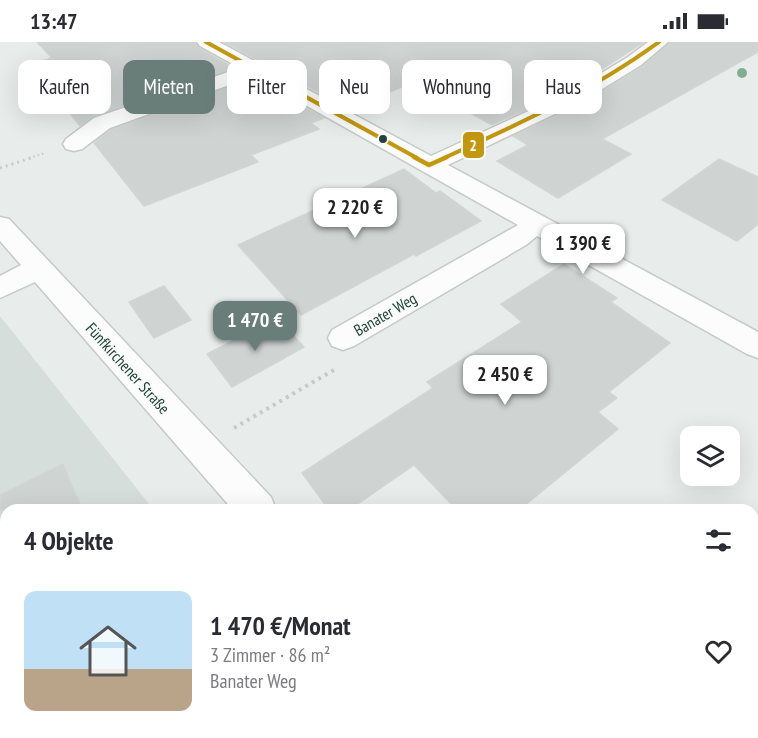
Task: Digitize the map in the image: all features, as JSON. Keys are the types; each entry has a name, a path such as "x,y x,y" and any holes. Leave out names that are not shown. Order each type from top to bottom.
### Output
{"street":[{"path":"206,42 239,60"},
{"path":"429,165 602,84 639,60 659,42"},
{"path":"74,144 102,123 227,79"},
{"path":"307,97 758,346"},
{"name":"Banater Weg","path":"343,338 517,239 536,224"},
{"name":"Fünfkirchener Straße","path":"0,225 252,504"},
{"path":"0,288 39,268"}],"path":[{"path":"0,168 74,144"},
{"name":"Banater Weg","path":"200,447 352,360 343,338"}],"shaded area":[{"path":"0,316 149,504 0,504"}],"building":[{"path":"37,42 195,42 199,48 227,64 227,70 215,74 215,60 123,60 123,106 111,110 111,60 45,60 52,58"},
{"path":"224,42 644,42 602,69 602,60 524,60 524,110 492,125 472,114 512,114 512,60 402,60 402,87 390,92 390,60 319,60 319,93 307,86 307,60 258,60"},
{"path":"670,42 758,42 758,52 602,139 631,154 558,198 497,161 528,145 513,136 560,114 602,114 602,92 642,67"},
{"path":"227,88 227,114 307,114 307,108 324,118 311,123 319,129 251,155 258,162 144,206 94,143 111,130 155,114 215,114 215,92"},
{"path":"71,114 99,114 93,116 80,126"},
{"path":"719,159 758,177 758,224 737,241 662,200"},
{"path":"404,169 436,193 440,191 481,221 301,315 238,245"},
{"path":"564,264 617,298 611,302 670,343 609,392 617,398 598,412 618,429 526,504 451,504 414,465 358,504 325,504 302,473 433,388 427,382 522,322 501,304"},
{"path":"164,286 191,320 154,338 129,302"},
{"path":"277,318 304,347 232,387 207,354"},
{"path":"63,464 80,504 0,504 0,495"}],"transit line":[{"name":"2","path":"206,42 429,165 577,95 633,62 659,42"}]}
